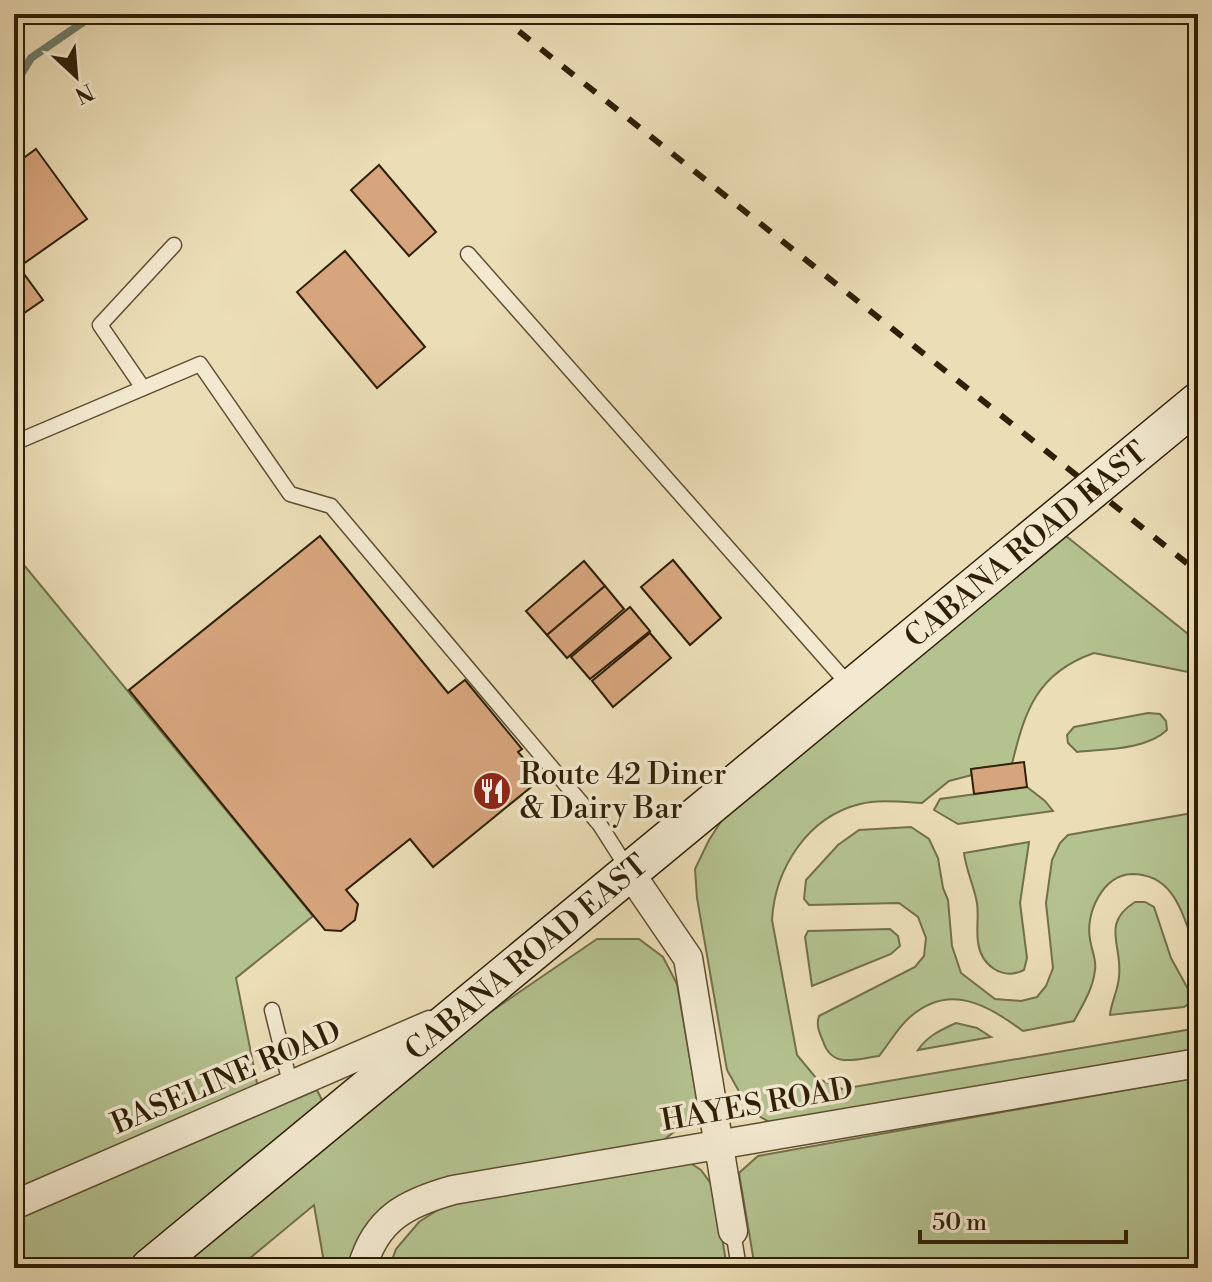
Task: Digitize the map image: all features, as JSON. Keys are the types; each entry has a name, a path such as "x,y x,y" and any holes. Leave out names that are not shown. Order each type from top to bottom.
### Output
{"main road":[{"name":"CABANA ROAD EAST","path":"150,1268 1198,402"}],"street":[{"path":"630,873 688,958 733,1231"},
{"name":"BASELINE ROAD","path":"14,1205 463,1010"},
{"name":"HAYES ROAD","path":"362,1268 382,1226 402,1209 424,1198 453,1190 1198,1063"}],"lane":[{"path":"143,388 100,325 174,245"},
{"path":"468,254 853,689"},
{"path":"14,443 200,364 290,494 331,506 600,825 630,873"},
{"path":"272,1010 291,1087"},
{"path":"733,1231 739,1268"}],"green space":[{"path":"1066,536 1198,642 1198,674 1094,653 1059,671 1036,696 1022,727 1012,764 971,769 972,775 949,781 922,803 883,801 860,804 824,820 810,833 787,864 774,901 772,920 797,1055 816,1078 842,1089 1198,1028 1198,1049 773,1124 750,1111 727,1070 697,898 695,869 709,840 724,817"},
{"path":"14,553 313,916 236,978 258,1088 14,1192"},
{"path":"1148,713 1160,714 1166,721 1167,730 1148,741 1125,747 1077,752 1068,743 1067,735 1074,727"},
{"path":"1027,787 1053,811 958,824 934,810 940,799"},
{"path":"1198,812 1198,954 1183,914 1169,891 1147,876 1122,876 1105,888 1093,907 1089,929 1095,962 1094,977 1074,1021 1023,1031 982,1006 954,999 925,1006 910,1017 879,1056 845,1060 832,1056 827,1050 818,1028 819,1016 915,967 924,956 926,938 918,917 899,903 809,905 804,899 806,880 838,845 859,830 911,827 929,839 938,858 948,900 952,946 961,973 995,999 1021,1001 1037,997 1046,986 1053,968 1046,903 1052,860 1060,843 1068,835"},
{"path":"1029,842 1020,903 1027,958 1024,970 1008,974 988,964 980,950 977,903 964,853"},
{"path":"1135,902 1145,902 1154,907 1171,958 1194,1000 1184,1007 1110,1015 1119,977 1116,927 1124,910"},
{"path":"890,929 898,936 900,946 891,954 812,986 805,937 808,931"},
{"path":"597,939 639,939 663,957 677,984 697,1100 685,1123 660,1143 447,1178 350,1268 325,1268 314,1205 238,1268 178,1268 480,1019"},
{"path":"956,1023 977,1028 991,1037 918,1050 930,1037"},
{"path":"1198,1077 1198,1268 755,1268 739,1173 758,1156"},
{"path":"317,1090 324,1104 125,1268 14,1268 14,1219"},
{"path":"687,1161 701,1170 714,1188 727,1268 389,1268 396,1249 419,1222 453,1200"}],"building":[{"path":"36,149 87,219 19,267 43,300 14,320 14,165"},
{"path":"379,165 436,232 409,256 351,190"},
{"path":"345,251 425,347 377,388 297,292"},
{"path":"320,536 448,693 465,680 522,749 518,752 541,779 433,867 410,839 346,890 358,904 355,920 341,931 325,930 129,690"},
{"path":"673,560 721,618 690,645 641,587"},
{"path":"584,561 605,586 547,635 526,611"},
{"path":"605,586 624,609 567,658 547,635"},
{"path":"630,607 650,631 590,679 571,657"},
{"path":"650,633 671,658 613,707 592,681"},
{"path":"1024,762 1027,787 974,794 971,769"}],"waterway":[{"path":"14,86 31,58 95,14"}],"railway":[{"path":"497,14 1198,572"}],"place":[{"name":"Route 42 Diner & Dairy Bar","path":"492,791"}]}
